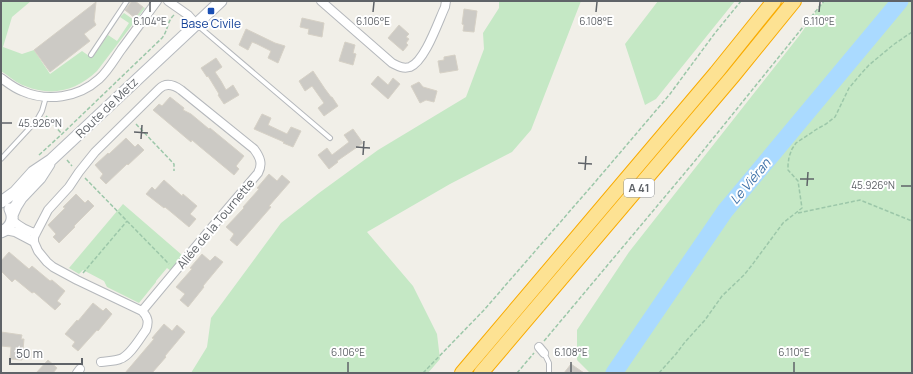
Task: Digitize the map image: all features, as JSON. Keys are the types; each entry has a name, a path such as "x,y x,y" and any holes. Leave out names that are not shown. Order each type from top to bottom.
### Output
{"highway":[{"name":"A 41","path":"462,373 711,79 774,1"},
{"name":"A 41","path":"481,373 733,76 794,1"}],"main road":[{"name":"Route de Metz","path":"1,203 15,192 33,172 56,156 221,1"},
{"name":"Route de Metz","path":"2,232 10,226 16,206 21,198 40,178 56,156"},
{"path":"1,203 9,208 12,218"}],"street":[{"path":"1,78 30,95 46,97 62,97 92,85 111,65 157,1"},
{"path":"168,1 188,15 196,24"},
{"path":"321,1 392,63 400,68 409,68 416,63 425,52 445,7 446,1"},
{"name":"Allée de la Tournette","path":"34,242 36,233 48,210 71,184 94,152 162,86 172,85 181,90 254,149 260,159 260,169 142,310"},
{"path":"12,218 19,226 27,231 36,233"},
{"path":"2,232 15,232 34,242 38,251 47,262 60,271 142,310 146,315 148,320 146,330 128,354 119,359 101,362"}],"lane":[{"path":"91,55 127,1"},
{"path":"196,24 330,138"},
{"path":"1,159 37,120 42,111 46,97"},
{"path":"542,350 549,363 549,373"}],"path":[{"path":"423,373 484,310 670,94 715,33 741,1"},
{"path":"517,373 542,350 824,1"},
{"path":"39,154 62,134 162,38 166,32 170,19 180,9"},
{"path":"659,373 705,320 722,296 744,275 783,223 802,208 798,181 788,170 789,157 796,143 817,128 835,118 850,88 860,75 869,65 893,45 912,32"},
{"path":"42,111 62,134"},
{"path":"129,117 174,164 174,171"},
{"path":"56,156 79,172 172,268 177,269"},
{"path":"796,213 860,200 912,221"},
{"path":"77,280 127,221"}],"green space":[{"path":"1,1 31,1 12,17 3,47 22,54 34,50 50,74 82,51 92,58 108,35 117,41 129,23 120,17 124,13 134,20 143,7 145,8 97,71 89,78 63,90 45,91 22,85 1,71"},
{"path":"499,1 581,1 531,130 512,152 450,184 367,232 413,286 437,334 440,359 428,373 191,373 207,347 211,318 281,223 378,150 466,97 484,49 483,33 499,8"},
{"path":"658,1 735,1 656,99 645,105 625,44"},
{"path":"824,1 912,1 912,373 590,373 577,360 577,330 629,252 799,36"},
{"path":"123,204 182,255 171,271 167,268 139,303 107,287 104,281 83,270 79,274 69,268"}],"building":[{"path":"132,1 135,1 143,7 135,18 125,10"},
{"path":"96,2 94,21 96,25 84,34 90,41 50,72 34,50"},
{"path":"464,9 477,11 474,32 463,31 464,25 462,24"},
{"path":"302,18 324,23 322,37 308,34 309,29 300,27"},
{"path":"399,25 409,34 406,37 409,39 406,43 408,45 403,51 388,38"},
{"path":"246,29 275,43 285,46 278,63 268,58 271,51 257,44 252,42 248,50 239,45"},
{"path":"345,42 355,45 353,53 356,54 353,65 339,61"},
{"path":"455,55 458,70 440,73 438,61 444,60 444,57"},
{"path":"216,58 222,67 215,72 226,90 233,85 239,95 224,104 208,76 207,77 201,68"},
{"path":"313,71 338,106 324,116 318,108 324,103 312,86 305,91 299,81"},
{"path":"378,76 388,85 393,78 400,84 388,99 371,84"},
{"path":"419,82 423,87 437,91 434,102 426,100 420,103 411,86"},
{"path":"170,97 184,108 183,110 191,114 209,129 210,128 244,156 236,166 239,169 234,175 153,110 159,104 162,106"},
{"path":"262,114 271,118 268,125 287,134 291,127 301,131 293,147 254,129"},
{"path":"353,129 363,143 337,161 338,162 329,169 318,155 327,148 332,155 349,142 344,135"},
{"path":"126,138 135,147 138,144 144,150 106,184 100,178 103,174 95,165"},
{"path":"269,174 277,181 282,175 290,182 269,206 271,207 237,246 230,240 234,234 226,227 244,208 243,207 259,189 257,188"},
{"path":"164,180 182,196 183,194 197,206 190,214 196,219 189,227 165,207 164,208 146,194 152,187 155,190"},
{"path":"76,194 85,203 88,200 94,206 59,243 53,237 56,234 48,225 65,208 63,207"},
{"path":"9,252 29,269 32,266 65,291 57,301 61,304 55,310 34,292 32,293 15,279 12,282 1,271 1,261"},
{"path":"202,254 210,261 215,256 223,262 188,307 180,300 185,294 176,287 192,269 190,268"},
{"path":"93,303 103,311 106,308 112,314 78,351 72,346 75,342 65,334"},
{"path":"164,324 172,331 177,325 185,332 152,373 125,373 154,339 152,338"},
{"path":"1,332 22,335 21,339 24,339 22,360 10,359 11,347 1,346"},
{"path":"48,360 57,368 53,373 36,373"},
{"path":"571,364 584,373 564,373"}],"waterway":[{"name":"Le Viéran","path":"614,373 725,211 900,1"}],"place":[{"name":"Base Civile","path":"211,11"}]}
